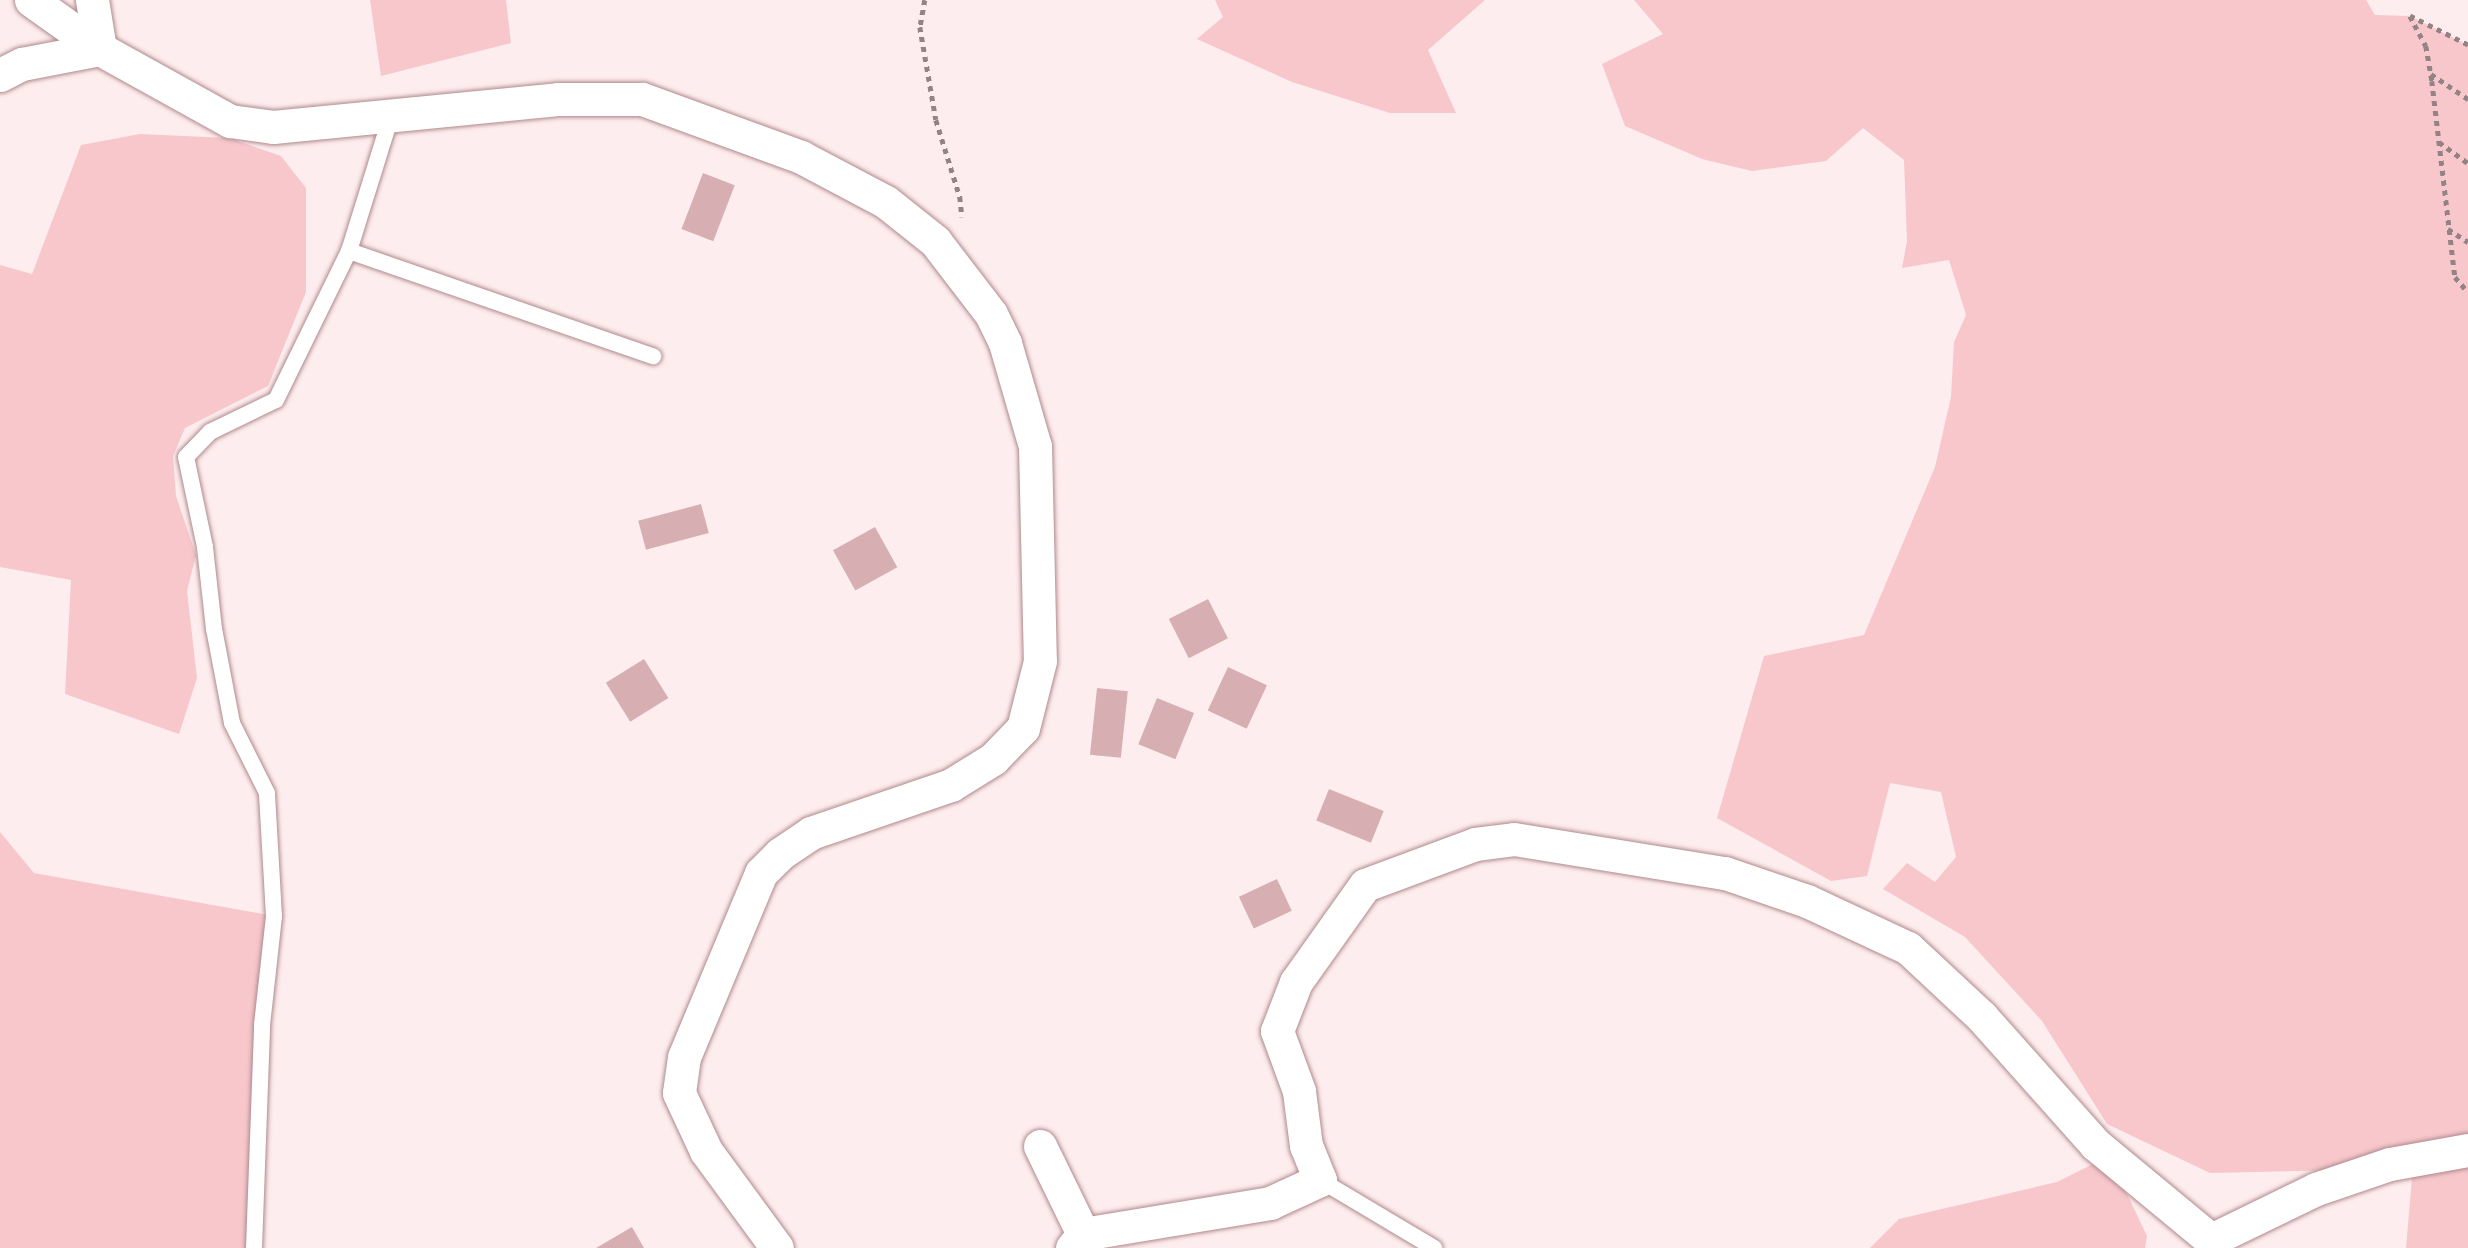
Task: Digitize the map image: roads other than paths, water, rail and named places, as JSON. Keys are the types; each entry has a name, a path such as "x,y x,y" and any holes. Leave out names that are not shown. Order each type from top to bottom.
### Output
{"street":[{"path":"31,0 100,49 230,121 273,128 390,119 558,99 642,99 692,114 800,157 886,202 935,241 991,314 1005,343 1035,446 1040,661 1023,727 993,759 951,785 811,833 780,854 756,885 684,1057 679,1093 706,1151 777,1248"},
{"path":"92,0 100,49"},
{"path":"0,75 22,64 100,49"},
{"path":"1040,1146 1077,1241 1270,1202 1320,1180 1306,1146 1299,1091 1277,1031 1296,982 1365,885 1475,844 1514,839 1725,873 1807,901 1908,948 1982,1017 2095,1144 2209,1244 2316,1189 2390,1164 2468,1150"}],"lane":[{"path":"254,1248 262,1025 274,916 267,793 232,723 214,629 205,547 186,457 210,432 276,400 349,251 390,119"},
{"path":"349,251 653,356"},
{"path":"1320,1180 1434,1248"}]}
